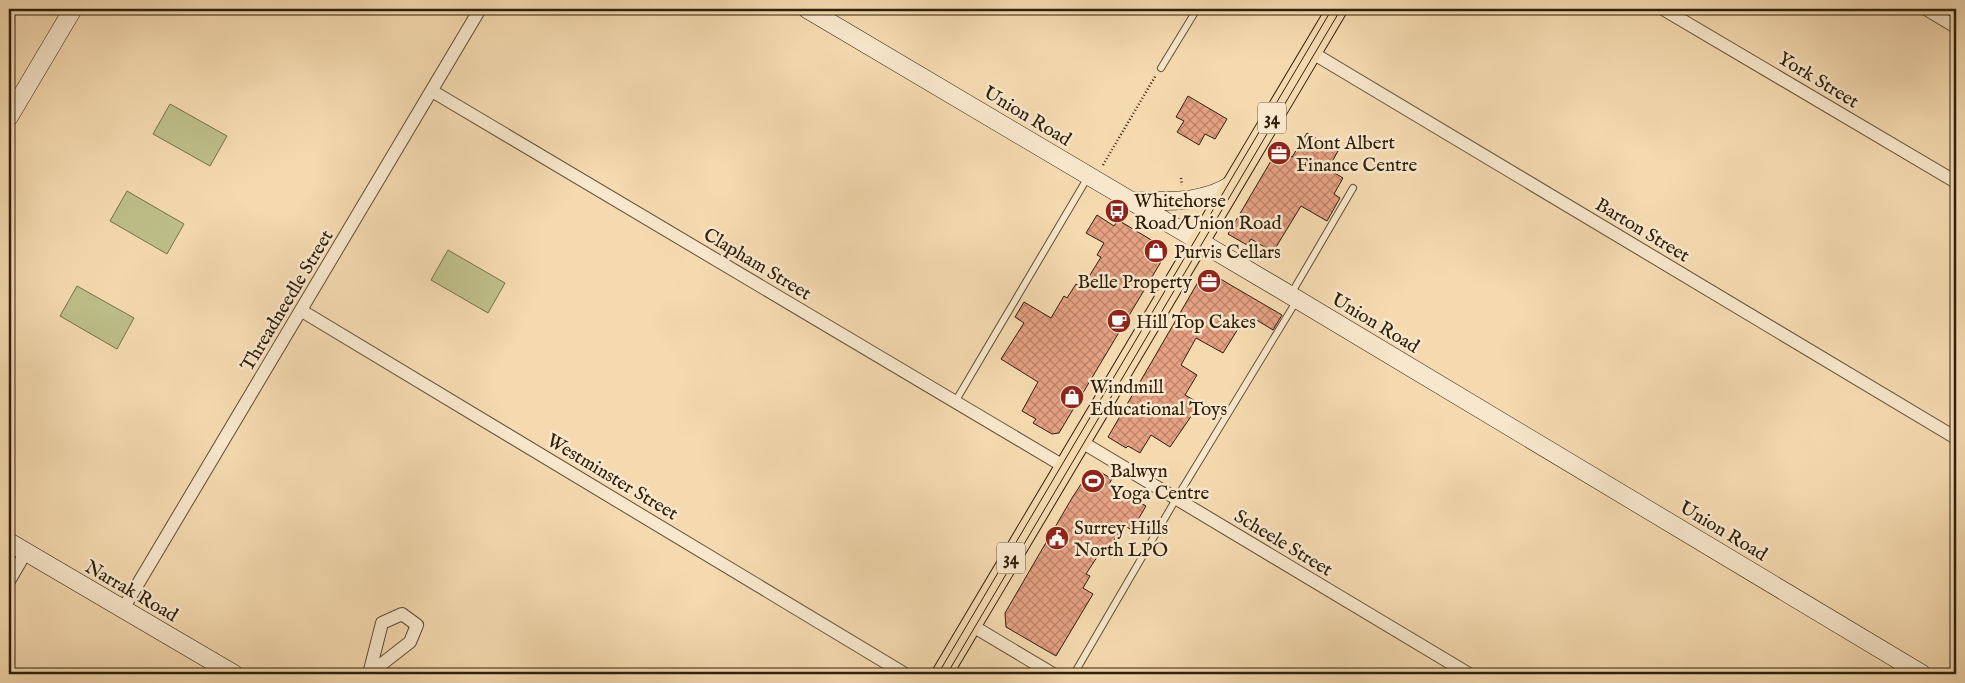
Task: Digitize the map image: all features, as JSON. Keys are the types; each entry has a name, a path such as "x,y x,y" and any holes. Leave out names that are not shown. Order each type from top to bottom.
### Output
{"main road":[{"path":"9,117 73,9"},
{"name":"Union Road","path":"807,9 1294,297 1922,674"},
{"name":"34","path":"942,674 1337,9"},
{"path":"1132,201 1182,201 1198,199 1226,189 1233,184"},
{"name":"Narrak Road","path":"9,542 234,674"}],"street":[{"name":"Threadneedle Street","path":"123,609 480,9"},
{"name":"York Street","path":"1664,9 1956,182"},
{"path":"1926,9 1956,26"},
{"name":"Barton Street","path":"1311,52 1956,438"},
{"name":"Clapham Street","path":"432,91 1065,467"},
{"name":"Westminster Street","path":"302,310 905,674"},
{"name":"Scheele Street","path":"1080,441 1469,674"},
{"path":"9,581 26,552"},
{"path":"402,614 417,625 410,642 369,674 382,623 402,614"},
{"path":"971,625 1053,674"}],"lane":[{"path":"1161,68 1197,9"},
{"path":"956,402 1092,177"},
{"path":"1074,674 1294,297 1352,188"}],"path":[{"path":"1092,177 1161,68"}],"green space":[{"path":"170,104 227,136 210,166 153,134"},
{"path":"127,191 184,224 167,254 110,221"},
{"path":"448,250 505,283 488,313 431,280"},
{"path":"77,286 134,318 117,349 60,316"}],"building":[{"path":"1188,96 1227,119 1215,139 1205,134 1199,145 1177,132 1184,121 1176,117"},
{"path":"1307,133 1338,151 1328,169 1343,178 1334,194 1340,198 1327,221 1301,206 1273,252 1251,239 1247,245 1228,234 1278,149 1292,157"},
{"path":"1097,215 1114,226 1118,220 1168,250 1059,433 1052,434 1033,423 1036,419 1022,411 1038,382 1001,359 1024,323 1015,317 1024,302 1051,318 1064,296 1067,298 1076,284 1082,288 1101,257 1097,255 1104,243 1086,233"},
{"path":"1205,270 1282,315 1273,330 1255,319 1249,329 1241,324 1223,353 1196,338 1181,365 1197,375 1185,395 1199,403 1192,415 1170,447 1151,435 1140,453 1128,446 1126,448 1108,437"},
{"path":"1097,470 1112,479 1109,484 1146,506 1132,530 1123,525 1104,557 1099,554 1086,574 1090,576 1083,588 1093,594 1056,656 1006,627 1005,613 1072,498 1089,472"}],"tram line":[{"path":"938,674 1332,9"},
{"path":"947,674 1341,9"}],"place":[{"name":"Mont Albert Finance Centre","path":"1279,153"},
{"name":"Whitehorse Road/Union Road","path":"1117,211"},
{"name":"Purvis Cellars","path":"1156,251"},
{"name":"Belle Property","path":"1209,281"},
{"name":"Hill Top Cakes","path":"1119,321"},
{"name":"Windmill Educational Toys","path":"1072,397"},
{"name":"Balwyn Yoga Centre","path":"1093,481"},
{"name":"Surrey Hills North LPO","path":"1057,538"}]}
